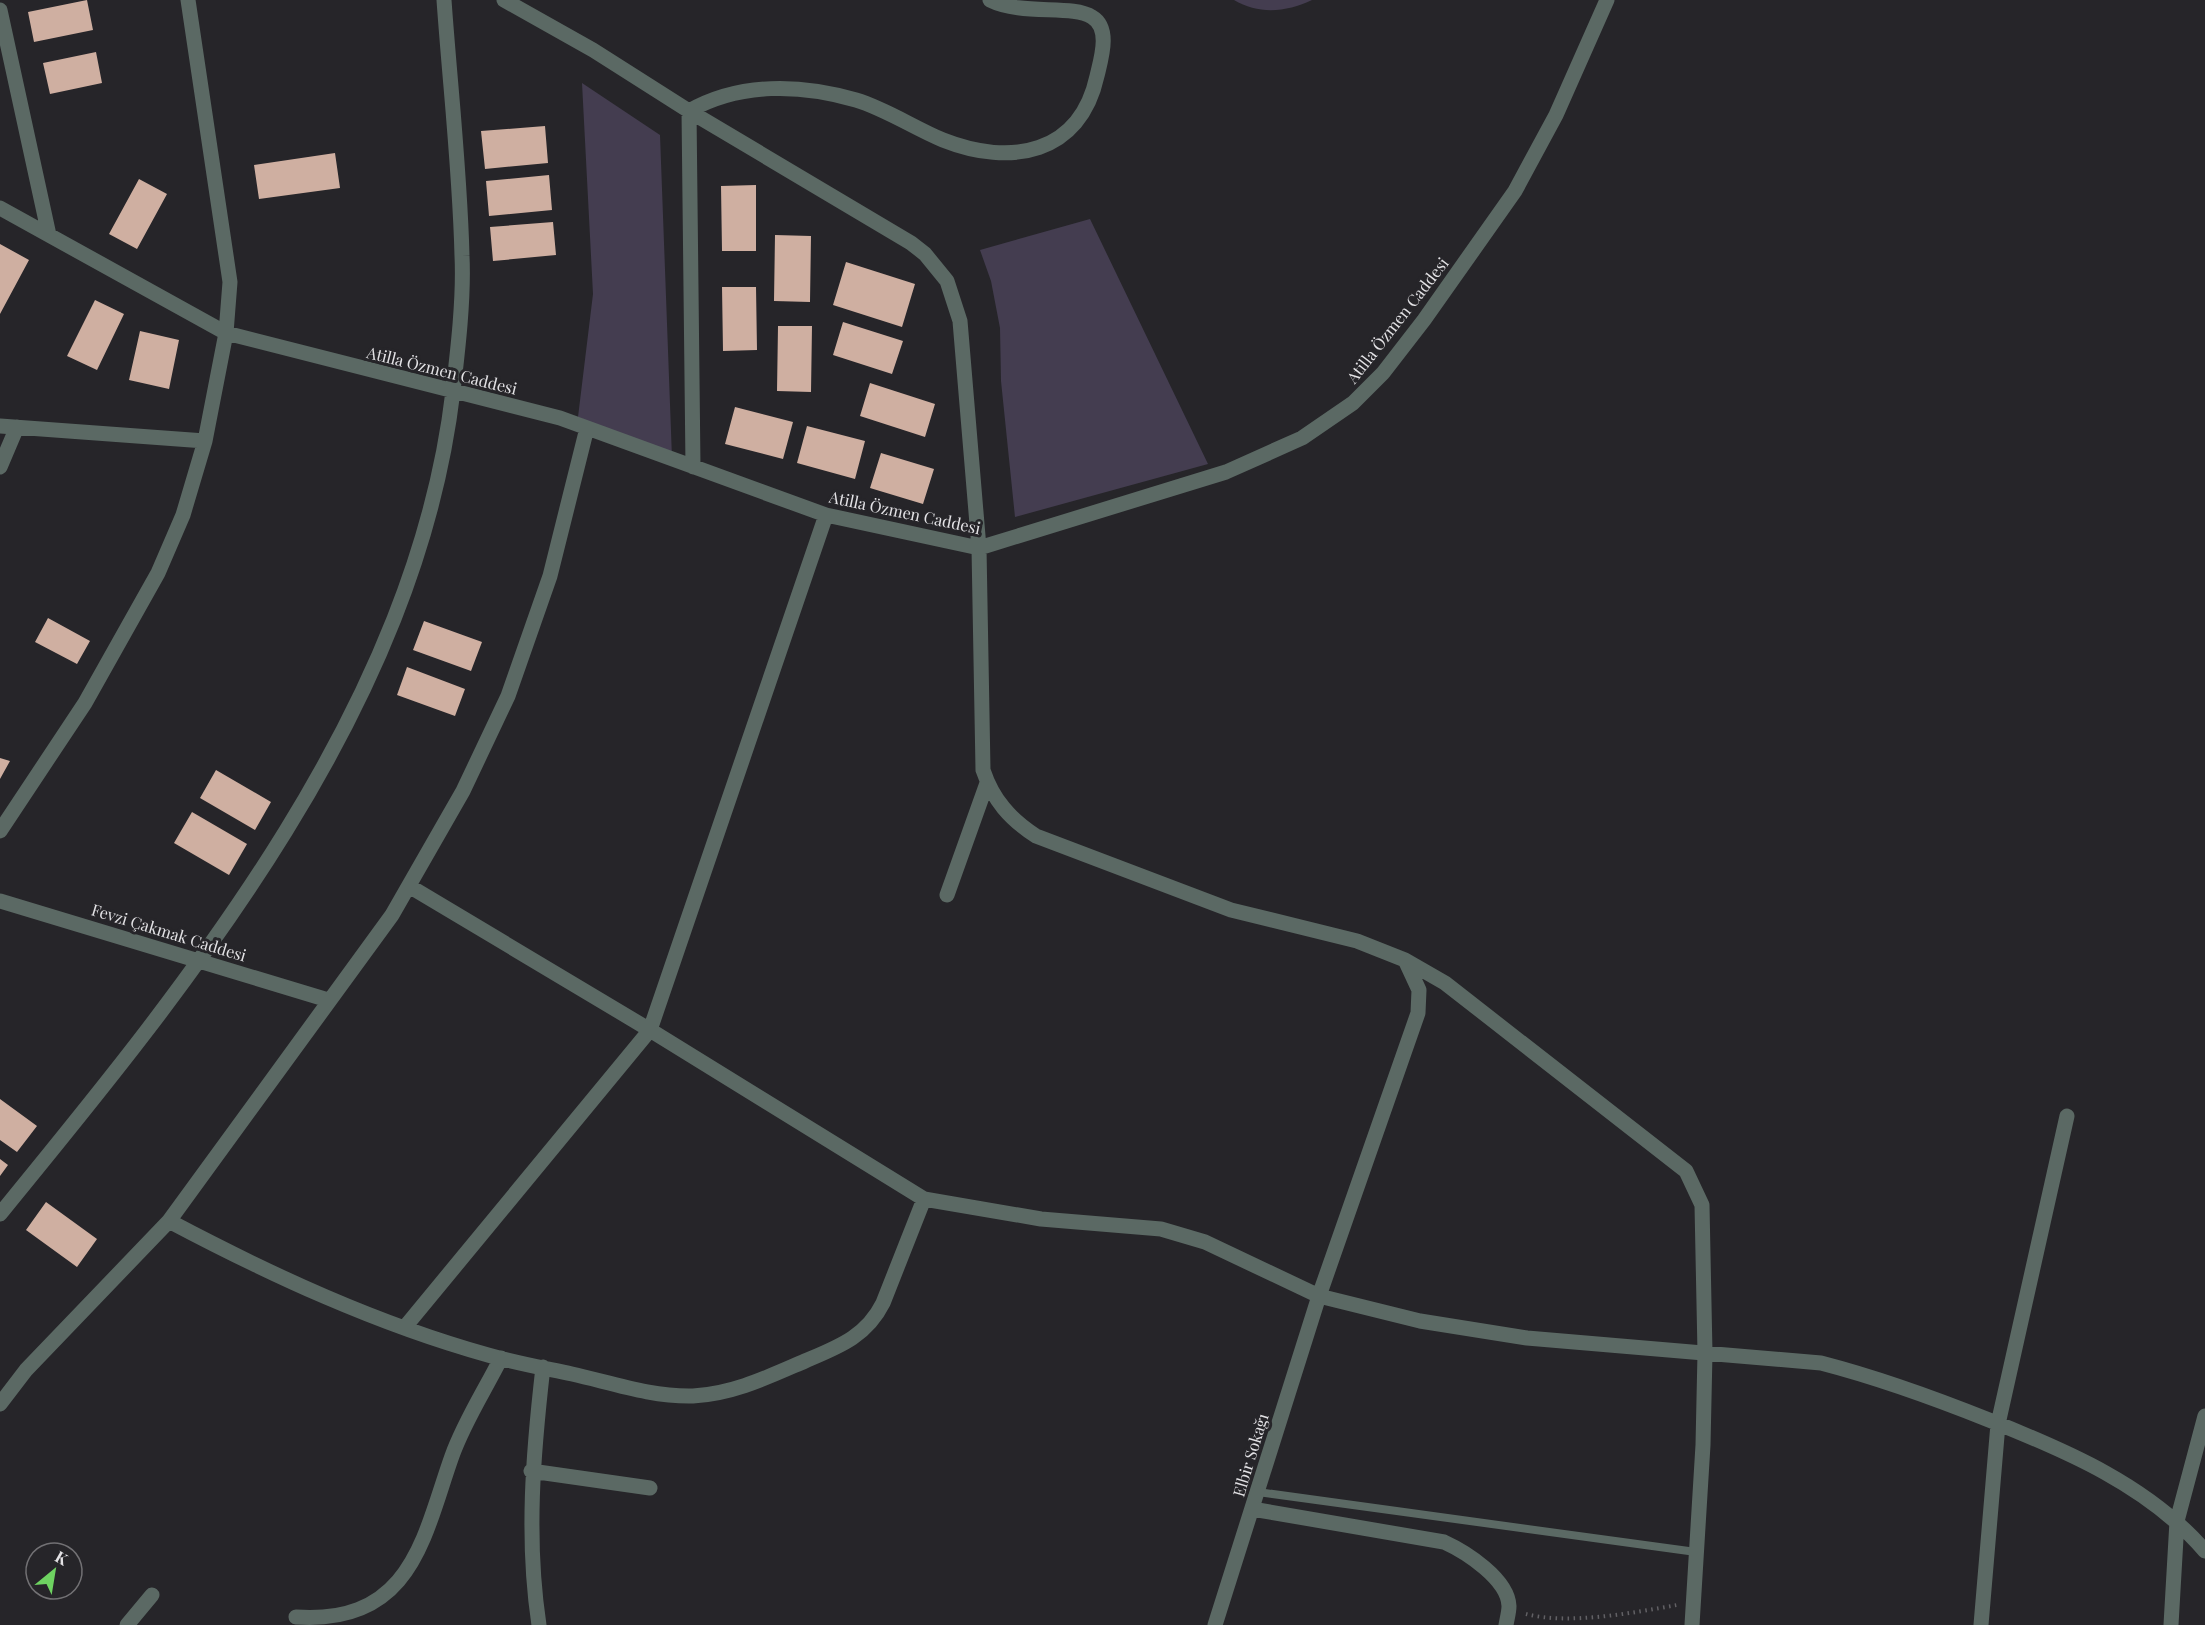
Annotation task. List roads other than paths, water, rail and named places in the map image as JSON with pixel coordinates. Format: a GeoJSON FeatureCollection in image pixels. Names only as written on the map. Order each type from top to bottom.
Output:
{"type":"FeatureCollection","features":[{"type":"Feature","properties":{"kind":"street"},"geometry":{"type":"LineString","coordinates":[[0,831],[85,703],[158,573],[183,515],[205,441],[226,333],[230,282],[188,0]]}},
{"type":"Feature","properties":{"kind":"street"},"geometry":{"type":"LineString","coordinates":[[0,1214],[79,1117],[199,960],[297,810],[367,681],[402,596],[421,537],[453,392],[463,258],[444,0]]}},
{"type":"Feature","properties":{"kind":"street"},"geometry":{"type":"LineString","coordinates":[[504,0],[593,50],[689,111],[911,243],[926,254],[947,281],[960,321],[979,548],[983,770],[987,783],[1006,813],[1036,836],[1231,909],[1357,941],[1405,960],[1445,983],[1686,1171],[1702,1205],[1705,1353],[1692,1625]]}},
{"type":"Feature","properties":{"kind":"street"},"geometry":{"type":"LineString","coordinates":[[689,111],[720,96],[737,92],[797,89],[860,101],[959,145],[1003,152],[1047,146],[1066,135],[1086,110],[1097,78],[1102,31],[1096,19],[1084,13],[1021,10],[990,0]]}},
{"type":"Feature","properties":{"kind":"street","name":"Atilla Özmen Caddesi"},"geometry":{"type":"LineString","coordinates":[[0,208],[226,333],[560,418],[826,515],[979,548],[1235,469],[1302,438],[1353,403],[1383,373],[1424,320],[1515,191],[1552,123],[1607,0]]}},
{"type":"Feature","properties":{"kind":"street"},"geometry":{"type":"LineString","coordinates":[[0,10],[49,235]]}},
{"type":"Feature","properties":{"kind":"street"},"geometry":{"type":"LineString","coordinates":[[689,111],[693,466]]}},
{"type":"Feature","properties":{"kind":"street"},"geometry":{"type":"LineString","coordinates":[[0,426],[205,441]]}},
{"type":"Feature","properties":{"kind":"street"},"geometry":{"type":"LineString","coordinates":[[0,467],[17,427]]}},
{"type":"Feature","properties":{"kind":"street"},"geometry":{"type":"LineString","coordinates":[[0,1404],[26,1370],[170,1221],[328,1000],[392,915],[487,744],[520,667],[564,527],[587,428]]}},
{"type":"Feature","properties":{"kind":"street"},"geometry":{"type":"LineString","coordinates":[[405,1327],[650,1030],[826,515]]}},
{"type":"Feature","properties":{"kind":"street"},"geometry":{"type":"LineString","coordinates":[[947,895],[987,783]]}},
{"type":"Feature","properties":{"kind":"street"},"geometry":{"type":"LineString","coordinates":[[409,886],[650,1030],[924,1199],[1041,1219],[1161,1229],[1205,1242],[1319,1296],[1400,1317],[1527,1338],[1821,1363],[1909,1388],[2087,1462],[2177,1521],[2205,1551]]}},
{"type":"Feature","properties":{"kind":"street","name":"Fevzi Çakmak Caddesi"},"geometry":{"type":"LineString","coordinates":[[0,901],[328,1000]]}},
{"type":"Feature","properties":{"kind":"street","name":"Elbir Sokağı"},"geometry":{"type":"LineString","coordinates":[[1215,1625],[1319,1296],[1418,1013],[1419,990],[1405,960]]}},
{"type":"Feature","properties":{"kind":"street"},"geometry":{"type":"LineString","coordinates":[[1981,1625],[1998,1424],[2067,1116]]}},
{"type":"Feature","properties":{"kind":"street"},"geometry":{"type":"LineString","coordinates":[[170,1221],[270,1272],[405,1327],[501,1358],[655,1394],[694,1395],[736,1389],[759,1382],[845,1344],[868,1328],[876,1316],[924,1199]]}},
{"type":"Feature","properties":{"kind":"street"},"geometry":{"type":"LineString","coordinates":[[296,1617],[325,1623],[353,1621],[377,1612],[399,1595],[417,1566],[453,1454],[501,1358]]}},
{"type":"Feature","properties":{"kind":"street"},"geometry":{"type":"LineString","coordinates":[[539,1625],[532,1582],[531,1471],[543,1367]]}},
{"type":"Feature","properties":{"kind":"street"},"geometry":{"type":"LineString","coordinates":[[2171,1625],[2177,1521],[2205,1416]]}},
{"type":"Feature","properties":{"kind":"street"},"geometry":{"type":"LineString","coordinates":[[531,1471],[650,1488]]}},
{"type":"Feature","properties":{"kind":"street"},"geometry":{"type":"LineString","coordinates":[[1252,1509],[1444,1542],[1482,1566],[1500,1587],[1509,1604],[1506,1625]]}},
{"type":"Feature","properties":{"kind":"street"},"geometry":{"type":"LineString","coordinates":[[127,1625],[152,1595]]}},
{"type":"Feature","properties":{"kind":"lane"},"geometry":{"type":"LineString","coordinates":[[1258,1492],[1696,1552]]}}]}
